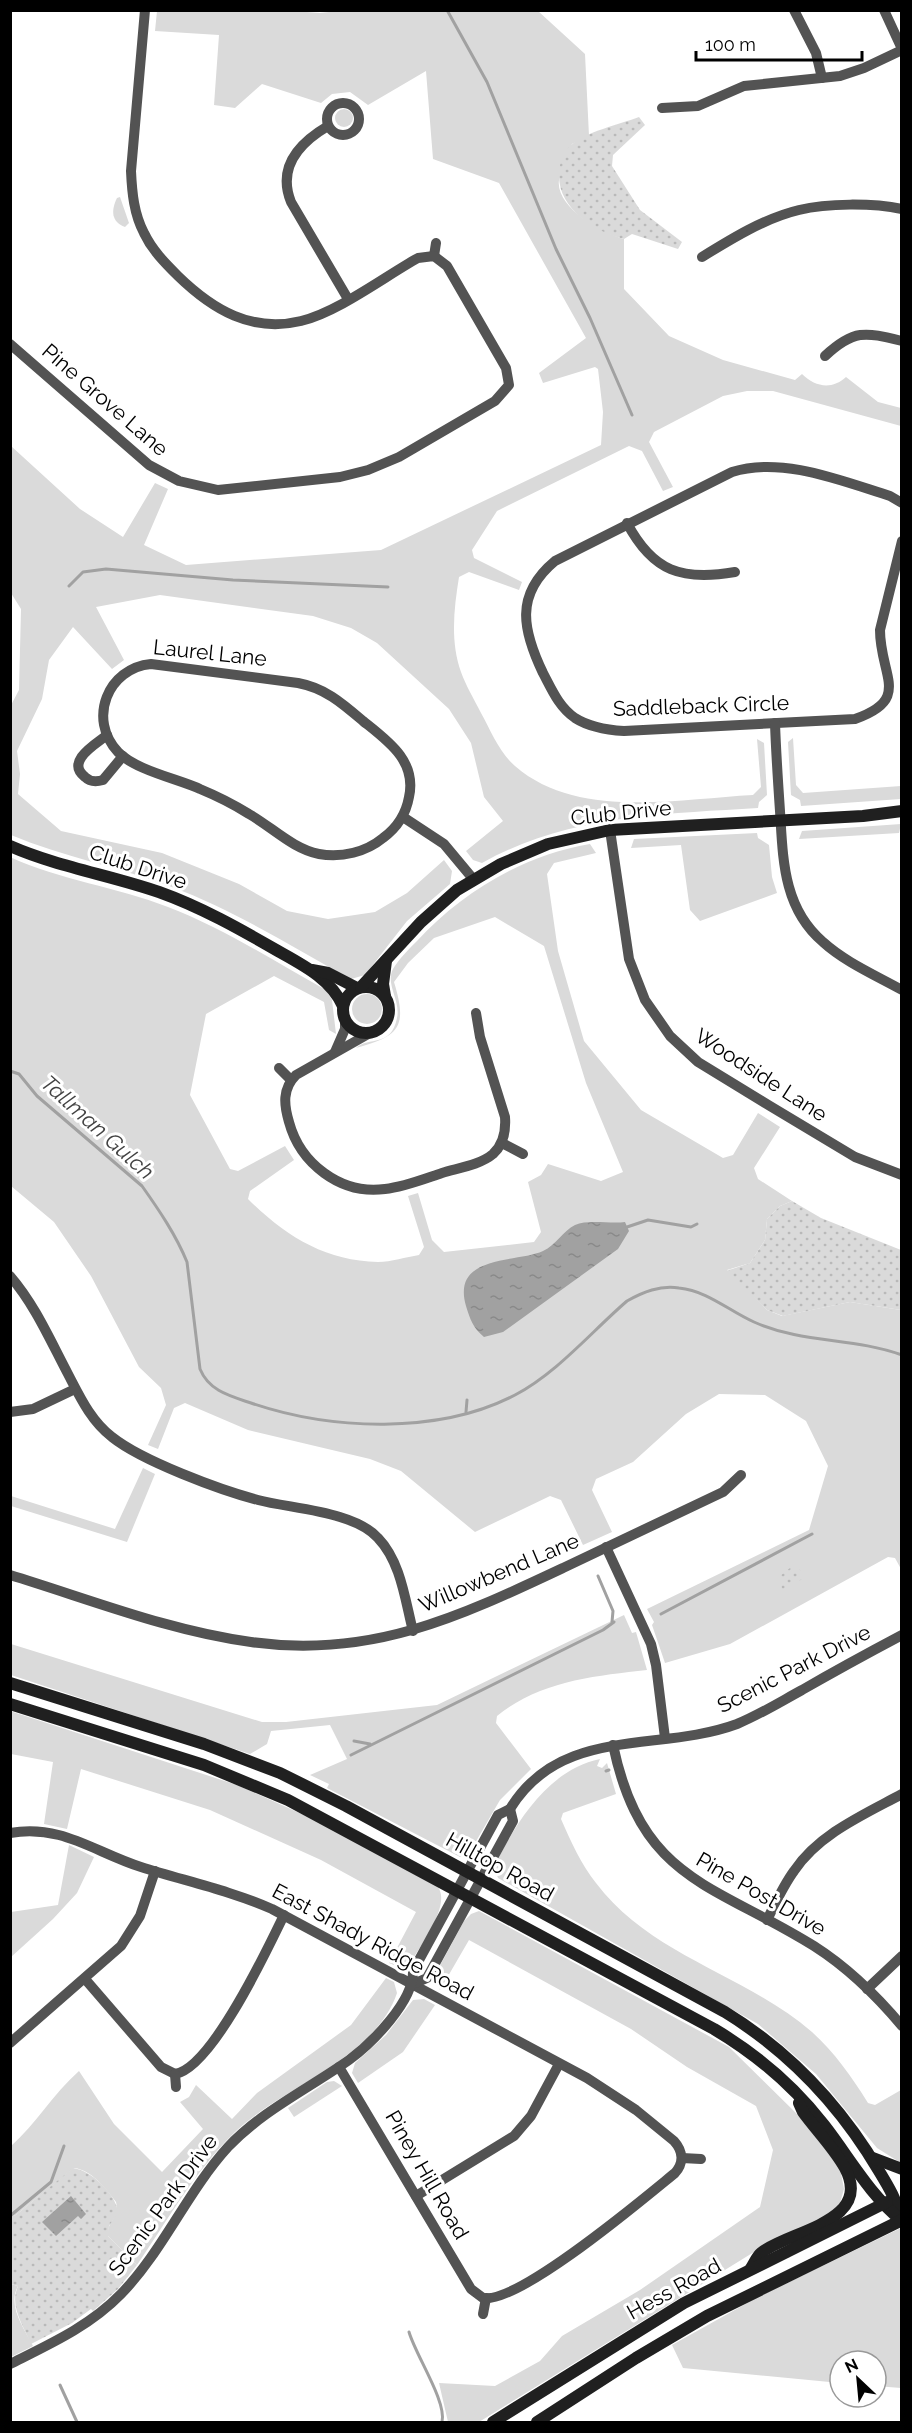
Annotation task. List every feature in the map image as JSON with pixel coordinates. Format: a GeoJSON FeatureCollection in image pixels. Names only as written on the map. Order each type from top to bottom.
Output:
{"type":"FeatureCollection","features":[{"type":"Feature","properties":{"kind":"main road","name":"Club Drive"},"geometry":{"type":"LineString","coordinates":[[312,970],[328,973],[359,988],[442,903],[501,864],[548,844],[610,830],[902,811]]}},
{"type":"Feature","properties":{"kind":"main road","name":"Club Drive"},"geometry":{"type":"LineString","coordinates":[[10,846],[180,900],[223,920],[312,970],[339,996],[343,1006]]}},
{"type":"Feature","properties":{"kind":"main road"},"geometry":{"type":"LineString","coordinates":[[385,996],[374,988],[359,988],[348,995],[343,1006],[345,1020],[357,1031],[370,1032],[380,1029],[389,1016],[389,1005],[383,984],[386,961]]}},
{"type":"Feature","properties":{"kind":"main road","name":"Hilltop Road"},"geometry":{"type":"LineString","coordinates":[[10,1683],[204,1744],[271,1769],[346,1806],[708,2002],[753,2030],[812,2080],[873,2157],[899,2197],[901,2220]]}},
{"type":"Feature","properties":{"kind":"main road","name":"Hilltop Road"},"geometry":{"type":"LineString","coordinates":[[10,1704],[187,1759],[245,1781],[328,1819],[719,2032],[754,2055],[796,2093],[822,2123],[882,2205],[901,2220]]}},
{"type":"Feature","properties":{"kind":"main road"},"geometry":{"type":"LineString","coordinates":[[751,2268],[761,2253],[830,2219],[843,2207],[848,2196],[850,2185],[845,2169],[803,2112],[796,2093]]}},
{"type":"Feature","properties":{"kind":"main road"},"geometry":{"type":"LineString","coordinates":[[873,2157],[902,2169]]}},
{"type":"Feature","properties":{"kind":"main road"},"geometry":{"type":"LineString","coordinates":[[882,2205],[899,2197]]}},
{"type":"Feature","properties":{"kind":"main road","name":"Hess Road"},"geometry":{"type":"LineString","coordinates":[[494,2422],[666,2313],[751,2268],[882,2205]]}},
{"type":"Feature","properties":{"kind":"main road","name":"Hess Road"},"geometry":{"type":"LineString","coordinates":[[537,2422],[636,2358],[707,2316],[901,2220]]}},
{"type":"Feature","properties":{"kind":"street"},"geometry":{"type":"LineString","coordinates":[[145,10],[132,183],[139,221],[154,250],[207,303],[224,313],[250,322],[285,324],[301,321],[317,316],[418,258],[434,256],[436,243]]}},
{"type":"Feature","properties":{"kind":"street"},"geometry":{"type":"LineString","coordinates":[[794,10],[816,54],[822,78]]}},
{"type":"Feature","properties":{"kind":"street"},"geometry":{"type":"LineString","coordinates":[[662,108],[698,106],[744,86],[822,78],[853,72],[902,49],[884,10]]}},
{"type":"Feature","properties":{"kind":"street"},"geometry":{"type":"LineString","coordinates":[[328,126],[308,139],[297,151],[288,170],[286,185],[291,202],[348,298]]}},
{"type":"Feature","properties":{"kind":"street"},"geometry":{"type":"LineString","coordinates":[[702,257],[765,223],[798,210],[864,206],[902,209]]}},
{"type":"Feature","properties":{"kind":"street","name":"Pine Grove Lane"},"geometry":{"type":"LineString","coordinates":[[10,344],[149,465],[179,481],[218,490],[330,479],[368,470],[399,457],[495,401],[514,387],[506,368],[447,266],[434,256]]}},
{"type":"Feature","properties":{"kind":"street"},"geometry":{"type":"LineString","coordinates":[[825,356],[841,342],[855,335],[869,334],[901,340]]}},
{"type":"Feature","properties":{"kind":"street","name":"Saddleback Circle"},"geometry":{"type":"LineString","coordinates":[[902,503],[890,496],[783,466],[758,466],[719,477],[560,556],[540,576],[529,596],[525,620],[527,635],[559,702],[578,719],[608,730],[855,719],[879,711],[898,697],[897,687],[881,643],[880,630],[902,541]]}},
{"type":"Feature","properties":{"kind":"street"},"geometry":{"type":"LineString","coordinates":[[627,523],[645,552],[669,569],[702,576],[735,572]]}},
{"type":"Feature","properties":{"kind":"street","name":"Laurel Lane"},"geometry":{"type":"LineString","coordinates":[[107,735],[103,714],[109,690],[126,672],[144,665],[168,665],[314,686],[336,698],[392,745],[403,758],[411,779],[403,817]]}},
{"type":"Feature","properties":{"kind":"street"},"geometry":{"type":"LineString","coordinates":[[775,723],[780,820],[787,887],[810,929],[838,953],[902,990]]}},
{"type":"Feature","properties":{"kind":"street"},"geometry":{"type":"LineString","coordinates":[[123,756],[103,780],[93,781],[82,775],[79,766],[80,758],[107,735],[123,756],[222,799],[302,848],[319,854],[342,855],[370,847],[389,833],[403,817],[444,844],[474,880]]}},
{"type":"Feature","properties":{"kind":"street","name":"Woodside Lane"},"geometry":{"type":"LineString","coordinates":[[610,830],[629,959],[645,1000],[670,1036],[698,1062],[855,1157],[902,1175]]}},
{"type":"Feature","properties":{"kind":"street"},"geometry":{"type":"LineString","coordinates":[[370,1032],[291,1080],[286,1091],[285,1102],[297,1143],[309,1161],[320,1170],[353,1187],[384,1189],[487,1158],[502,1143],[506,1130],[505,1117],[480,1036],[476,1012]]}},
{"type":"Feature","properties":{"kind":"street"},"geometry":{"type":"LineString","coordinates":[[334,1052],[345,1029],[345,1020]]}},
{"type":"Feature","properties":{"kind":"street"},"geometry":{"type":"LineString","coordinates":[[279,1068],[291,1080]]}},
{"type":"Feature","properties":{"kind":"street"},"geometry":{"type":"LineString","coordinates":[[502,1143],[524,1154]]}},
{"type":"Feature","properties":{"kind":"street"},"geometry":{"type":"LineString","coordinates":[[10,1276],[32,1306],[75,1389],[102,1428],[128,1448],[146,1457],[238,1494],[345,1519],[373,1533],[394,1563],[413,1631]]}},
{"type":"Feature","properties":{"kind":"street"},"geometry":{"type":"LineString","coordinates":[[10,1412],[39,1407],[75,1389]]}},
{"type":"Feature","properties":{"kind":"street","name":"Willowbend Lane"},"geometry":{"type":"LineString","coordinates":[[10,1575],[198,1633],[253,1642],[334,1644],[413,1631],[476,1609],[723,1492],[741,1475]]}},
{"type":"Feature","properties":{"kind":"street"},"geometry":{"type":"LineString","coordinates":[[606,1547],[653,1651],[665,1738]]}},
{"type":"Feature","properties":{"kind":"street","name":"Scenic Park Drive"},"geometry":{"type":"LineString","coordinates":[[10,2364],[76,2330],[114,2301],[136,2276],[228,2147],[263,2116],[339,2067],[379,2033],[413,1983],[413,1971],[498,1815],[510,1809],[532,1783],[555,1765],[582,1753],[614,1745],[713,1731],[752,1717],[902,1635]]}},
{"type":"Feature","properties":{"kind":"street","name":"Pine Post Drive"},"geometry":{"type":"LineString","coordinates":[[614,1745],[622,1780],[634,1813],[663,1853],[694,1880],[830,1957],[867,1989],[902,2026]]}},
{"type":"Feature","properties":{"kind":"street"},"geometry":{"type":"LineString","coordinates":[[767,1920],[793,1872],[813,1850],[842,1827],[902,1794]]}},
{"type":"Feature","properties":{"kind":"street","name":"Scenic Park Drive"},"geometry":{"type":"LineString","coordinates":[[413,1983],[427,1978],[513,1821],[510,1809]]}},
{"type":"Feature","properties":{"kind":"street","name":"East Shady Ridge Road"},"geometry":{"type":"LineString","coordinates":[[10,1833],[38,1830],[63,1834],[115,1858],[232,1893],[284,1915],[602,2087],[644,2116],[678,2145],[682,2158]]}},
{"type":"Feature","properties":{"kind":"street"},"geometry":{"type":"LineString","coordinates":[[10,2043],[115,1952],[132,1932],[143,1909],[155,1871]]}},
{"type":"Feature","properties":{"kind":"street"},"geometry":{"type":"LineString","coordinates":[[175,2074],[189,2067],[232,2016],[254,1979],[284,1915]]}},
{"type":"Feature","properties":{"kind":"street"},"geometry":{"type":"LineString","coordinates":[[867,1989],[902,1956]]}},
{"type":"Feature","properties":{"kind":"street"},"geometry":{"type":"LineString","coordinates":[[85,1979],[161,2067],[175,2074]]}},
{"type":"Feature","properties":{"kind":"street"},"geometry":{"type":"LineString","coordinates":[[416,2196],[514,2136],[531,2116],[559,2064]]}},
{"type":"Feature","properties":{"kind":"street","name":"Piney Hill Road"},"geometry":{"type":"LineString","coordinates":[[339,2067],[471,2289],[486,2298]]}},
{"type":"Feature","properties":{"kind":"street"},"geometry":{"type":"LineString","coordinates":[[175,2074],[176,2087]]}},
{"type":"Feature","properties":{"kind":"street"},"geometry":{"type":"LineString","coordinates":[[483,2314],[486,2298],[501,2296],[584,2247],[675,2173],[682,2158],[701,2159]]}},
{"type":"Feature","properties":{"kind":"shaded area"},"geometry":{"type":"Polygon","coordinates":[[[280,10],[320,13],[347,10],[538,11],[585,54],[589,136],[572,144],[560,175],[560,190],[564,200],[582,217],[604,231],[624,239],[624,289],[669,336],[723,360],[795,380],[802,374],[812,382],[824,385],[835,384],[846,377],[878,402],[901,408],[901,426],[773,391],[747,391],[723,396],[654,432],[649,442],[673,487],[663,491],[642,451],[629,446],[497,511],[472,550],[474,558],[522,582],[519,590],[469,572],[459,577],[454,636],[461,672],[496,741],[515,766],[540,783],[568,794],[598,800],[661,802],[753,795],[761,787],[757,739],[764,743],[767,795],[759,802],[758,808],[651,815],[582,826],[514,847],[482,863],[473,860],[466,851],[503,821],[484,797],[471,743],[449,709],[377,643],[351,628],[313,616],[160,595],[96,607],[124,660],[112,669],[73,627],[49,660],[42,699],[17,751],[20,774],[18,794],[61,831],[162,853],[239,884],[287,911],[328,919],[375,912],[407,893],[444,860],[452,871],[450,884],[407,921],[365,975],[351,979],[195,896],[11,835],[10,707],[19,690],[21,609],[11,593],[11,446],[80,509],[123,537],[155,483],[168,489],[144,545],[186,565],[381,550],[601,445],[603,412],[598,369],[595,367],[543,383],[539,373],[586,338],[499,183],[433,159],[426,71],[368,105],[350,92],[332,94],[321,103],[262,84],[235,108],[214,105],[219,35],[155,31],[157,11],[280,10]]]}},
{"type":"Feature","properties":{"kind":"shaded area"},"geometry":{"type":"Polygon","coordinates":[[[340,109],[348,109],[353,114],[351,125],[340,127],[335,122],[335,114],[340,109]]]}},
{"type":"Feature","properties":{"kind":"shaded area"},"geometry":{"type":"Polygon","coordinates":[[[639,117],[645,125],[613,155],[612,166],[640,210],[682,242],[678,249],[632,234],[624,239],[602,231],[572,209],[561,188],[560,164],[570,146],[594,132],[639,117]]]}},
{"type":"Feature","properties":{"kind":"shaded area"},"geometry":{"type":"Polygon","coordinates":[[[120,197],[129,223],[125,227],[117,222],[113,215],[115,202],[120,197]]]}},
{"type":"Feature","properties":{"kind":"shaded area"},"geometry":{"type":"Polygon","coordinates":[[[793,738],[796,785],[803,793],[901,786],[901,799],[801,806],[800,800],[791,795],[788,742],[793,738]]]}},
{"type":"Feature","properties":{"kind":"shaded area"},"geometry":{"type":"Polygon","coordinates":[[[901,824],[899,833],[799,839],[802,831],[901,824]]]}},
{"type":"Feature","properties":{"kind":"shaded area"},"geometry":{"type":"Polygon","coordinates":[[[757,833],[758,838],[769,845],[772,877],[777,893],[700,921],[690,910],[681,845],[631,848],[634,839],[757,833]]]}},
{"type":"Feature","properties":{"kind":"shaded area"},"geometry":{"type":"Polygon","coordinates":[[[590,844],[596,853],[554,863],[547,874],[558,951],[584,1041],[641,1110],[723,1158],[733,1155],[758,1113],[780,1127],[754,1168],[758,1179],[792,1201],[780,1206],[767,1219],[765,1240],[750,1263],[727,1270],[767,1310],[782,1316],[850,1302],[901,1310],[901,1569],[895,1558],[888,1557],[730,1644],[665,1663],[652,1625],[654,1622],[647,1609],[809,1530],[828,1466],[806,1421],[765,1395],[719,1394],[686,1414],[633,1462],[596,1479],[592,1490],[612,1532],[583,1545],[561,1500],[550,1496],[475,1532],[401,1471],[370,1459],[248,1430],[185,1403],[174,1408],[158,1449],[148,1445],[166,1405],[161,1388],[139,1367],[91,1276],[54,1222],[11,1186],[10,857],[49,872],[149,900],[188,915],[248,945],[326,990],[332,1000],[336,1034],[329,1030],[324,1002],[274,976],[206,1014],[190,1095],[230,1169],[238,1171],[285,1146],[294,1160],[250,1191],[248,1199],[276,1224],[307,1244],[359,1261],[383,1262],[419,1255],[424,1247],[408,1196],[418,1193],[432,1240],[444,1252],[534,1242],[541,1232],[528,1182],[541,1175],[548,1164],[601,1181],[623,1172],[586,1083],[544,946],[495,917],[434,938],[408,963],[394,982],[400,1010],[399,1020],[396,1028],[391,1034],[385,1037],[394,1027],[398,1012],[391,981],[393,969],[404,954],[435,923],[496,878],[541,857],[590,844]]]}},
{"type":"Feature","properties":{"kind":"shaded area"},"geometry":{"type":"Polygon","coordinates":[[[367,994],[378,998],[382,1009],[378,1020],[367,1024],[356,1020],[352,1009],[356,998],[367,994]]]}},
{"type":"Feature","properties":{"kind":"shaded area"},"geometry":{"type":"Polygon","coordinates":[[[384,1038],[371,1044],[356,1048],[361,1044],[384,1038]]]}},
{"type":"Feature","properties":{"kind":"shaded area"},"geometry":{"type":"Polygon","coordinates":[[[792,1201],[821,1218],[901,1250],[901,1310],[850,1302],[783,1316],[767,1310],[726,1271],[750,1263],[765,1240],[767,1219],[780,1206],[792,1201]]]}},
{"type":"Feature","properties":{"kind":"shaded area"},"geometry":{"type":"Polygon","coordinates":[[[143,1468],[155,1474],[127,1542],[11,1506],[11,1496],[115,1529],[143,1468]]]}},
{"type":"Feature","properties":{"kind":"shaded area"},"geometry":{"type":"Polygon","coordinates":[[[790,1568],[799,1569],[806,1577],[782,1590],[780,1576],[790,1568]]]}},
{"type":"Feature","properties":{"kind":"shaded area"},"geometry":{"type":"Polygon","coordinates":[[[624,1615],[632,1633],[636,1632],[647,1670],[568,1682],[531,1695],[497,1716],[496,1723],[531,1769],[500,1800],[471,1850],[460,1857],[327,1788],[329,1784],[310,1775],[347,1759],[330,1725],[271,1731],[267,1744],[250,1754],[11,1675],[11,1644],[262,1722],[286,1722],[437,1705],[624,1615]]]}},
{"type":"Feature","properties":{"kind":"shaded area"},"geometry":{"type":"Polygon","coordinates":[[[10,1711],[237,1785],[313,1819],[438,1887],[441,1904],[433,1925],[411,1962],[399,1967],[389,1963],[416,1912],[321,1860],[210,1810],[81,1769],[67,1829],[44,1824],[53,1762],[11,1754],[10,1711]]]}},
{"type":"Feature","properties":{"kind":"shaded area"},"geometry":{"type":"Polygon","coordinates":[[[600,1759],[597,1766],[602,1768],[607,1763],[616,1794],[563,1813],[561,1819],[581,1860],[596,1883],[618,1908],[644,1929],[671,1947],[786,2012],[812,2032],[843,2066],[868,2103],[875,2105],[901,2090],[901,2163],[877,2148],[816,2074],[758,2024],[498,1878],[496,1869],[500,1856],[514,1830],[544,1791],[570,1771],[600,1759]]]}},
{"type":"Feature","properties":{"kind":"shaded area"},"geometry":{"type":"Polygon","coordinates":[[[69,1845],[94,1857],[77,1893],[53,1919],[11,1957],[11,1912],[58,1905],[69,1845]]]}},
{"type":"Feature","properties":{"kind":"shaded area"},"geometry":{"type":"Polygon","coordinates":[[[479,1911],[729,2047],[799,2116],[840,2168],[844,2189],[840,2203],[826,2217],[754,2252],[479,2422],[448,2422],[439,2383],[495,2386],[540,2361],[562,2336],[640,2290],[760,2207],[773,2150],[756,2106],[687,2067],[631,2029],[469,1940],[440,1990],[434,1980],[436,1973],[464,1921],[471,1914],[479,1911]]]}},
{"type":"Feature","properties":{"kind":"shaded area"},"geometry":{"type":"Polygon","coordinates":[[[386,1978],[394,1982],[397,1993],[386,2016],[369,2036],[348,2054],[254,2116],[234,2133],[194,2180],[137,2265],[108,2236],[109,2227],[116,2212],[116,2202],[98,2180],[81,2169],[74,2168],[16,2215],[11,2216],[10,2147],[79,2071],[114,2124],[162,2172],[203,2129],[180,2102],[189,2097],[196,2085],[232,2119],[257,2093],[351,2025],[386,1978]]]}},
{"type":"Feature","properties":{"kind":"shaded area"},"geometry":{"type":"Polygon","coordinates":[[[424,1999],[435,2005],[403,2052],[358,2083],[352,2073],[355,2063],[386,2035],[413,2000],[424,1999]]]}},
{"type":"Feature","properties":{"kind":"shaded area"},"geometry":{"type":"Polygon","coordinates":[[[334,2081],[342,2086],[294,2117],[288,2108],[327,2082],[334,2081]]]}},
{"type":"Feature","properties":{"kind":"shaded area"},"geometry":{"type":"Polygon","coordinates":[[[73,2168],[95,2178],[113,2198],[118,2212],[109,2226],[108,2236],[137,2265],[118,2289],[93,2311],[91,2309],[72,2323],[31,2344],[16,2308],[18,2286],[11,2284],[10,2216],[16,2215],[73,2168]]]}},
{"type":"Feature","properties":{"kind":"shaded area"},"geometry":{"type":"Polygon","coordinates":[[[901,2228],[901,2388],[888,2387],[888,2349],[828,2349],[828,2382],[683,2368],[672,2345],[758,2297],[901,2228]]]}},
{"type":"Feature","properties":{"kind":"shaded area"},"geometry":{"type":"Polygon","coordinates":[[[11,2284],[18,2286],[14,2301],[18,2317],[33,2346],[11,2357],[11,2284]]]}},
{"type":"Feature","properties":{"kind":"water"},"geometry":{"type":"Polygon","coordinates":[[[625,1222],[629,1231],[618,1249],[503,1332],[484,1337],[480,1334],[466,1306],[464,1289],[468,1277],[477,1269],[503,1260],[543,1251],[580,1223],[625,1222]]]}},
{"type":"Feature","properties":{"kind":"water"},"geometry":{"type":"Polygon","coordinates":[[[71,2196],[86,2214],[81,2219],[78,2216],[56,2236],[42,2222],[71,2196]]]}},
{"type":"Feature","properties":{"kind":"waterway"},"geometry":{"type":"LineString","coordinates":[[447,10],[487,82],[556,249],[590,318],[632,415]]}},
{"type":"Feature","properties":{"kind":"waterway"},"geometry":{"type":"LineString","coordinates":[[69,586],[83,572],[106,569],[233,580],[388,587]]}},
{"type":"Feature","properties":{"kind":"waterway","name":"Tallman Gulch"},"geometry":{"type":"LineString","coordinates":[[10,1071],[19,1074],[37,1096],[142,1186],[161,1213],[187,1262],[200,1369],[215,1388],[251,1403],[315,1419],[384,1424],[453,1417],[485,1408],[530,1386],[573,1351],[627,1301],[658,1288],[679,1288],[699,1293],[745,1318],[791,1334],[865,1345],[902,1355]]}},
{"type":"Feature","properties":{"kind":"waterway"},"geometry":{"type":"LineString","coordinates":[[627,1227],[648,1220],[691,1227],[697,1224]]}},
{"type":"Feature","properties":{"kind":"waterway"},"geometry":{"type":"LineString","coordinates":[[466,1412],[467,1400]]}},
{"type":"Feature","properties":{"kind":"waterway"},"geometry":{"type":"LineString","coordinates":[[661,1614],[812,1534]]}},
{"type":"Feature","properties":{"kind":"waterway"},"geometry":{"type":"LineString","coordinates":[[598,1576],[613,1611],[612,1622]]}},
{"type":"Feature","properties":{"kind":"waterway"},"geometry":{"type":"LineString","coordinates":[[351,1755],[603,1630],[614,1622]]}},
{"type":"Feature","properties":{"kind":"waterway"},"geometry":{"type":"LineString","coordinates":[[354,1741],[370,1744]]}},
{"type":"Feature","properties":{"kind":"waterway"},"geometry":{"type":"LineString","coordinates":[[10,2216],[51,2182],[64,2146]]}},
{"type":"Feature","properties":{"kind":"waterway"},"geometry":{"type":"LineString","coordinates":[[409,2332],[436,2391],[442,2422]]}},
{"type":"Feature","properties":{"kind":"waterway"},"geometry":{"type":"LineString","coordinates":[[60,2385],[77,2422]]}}]}
